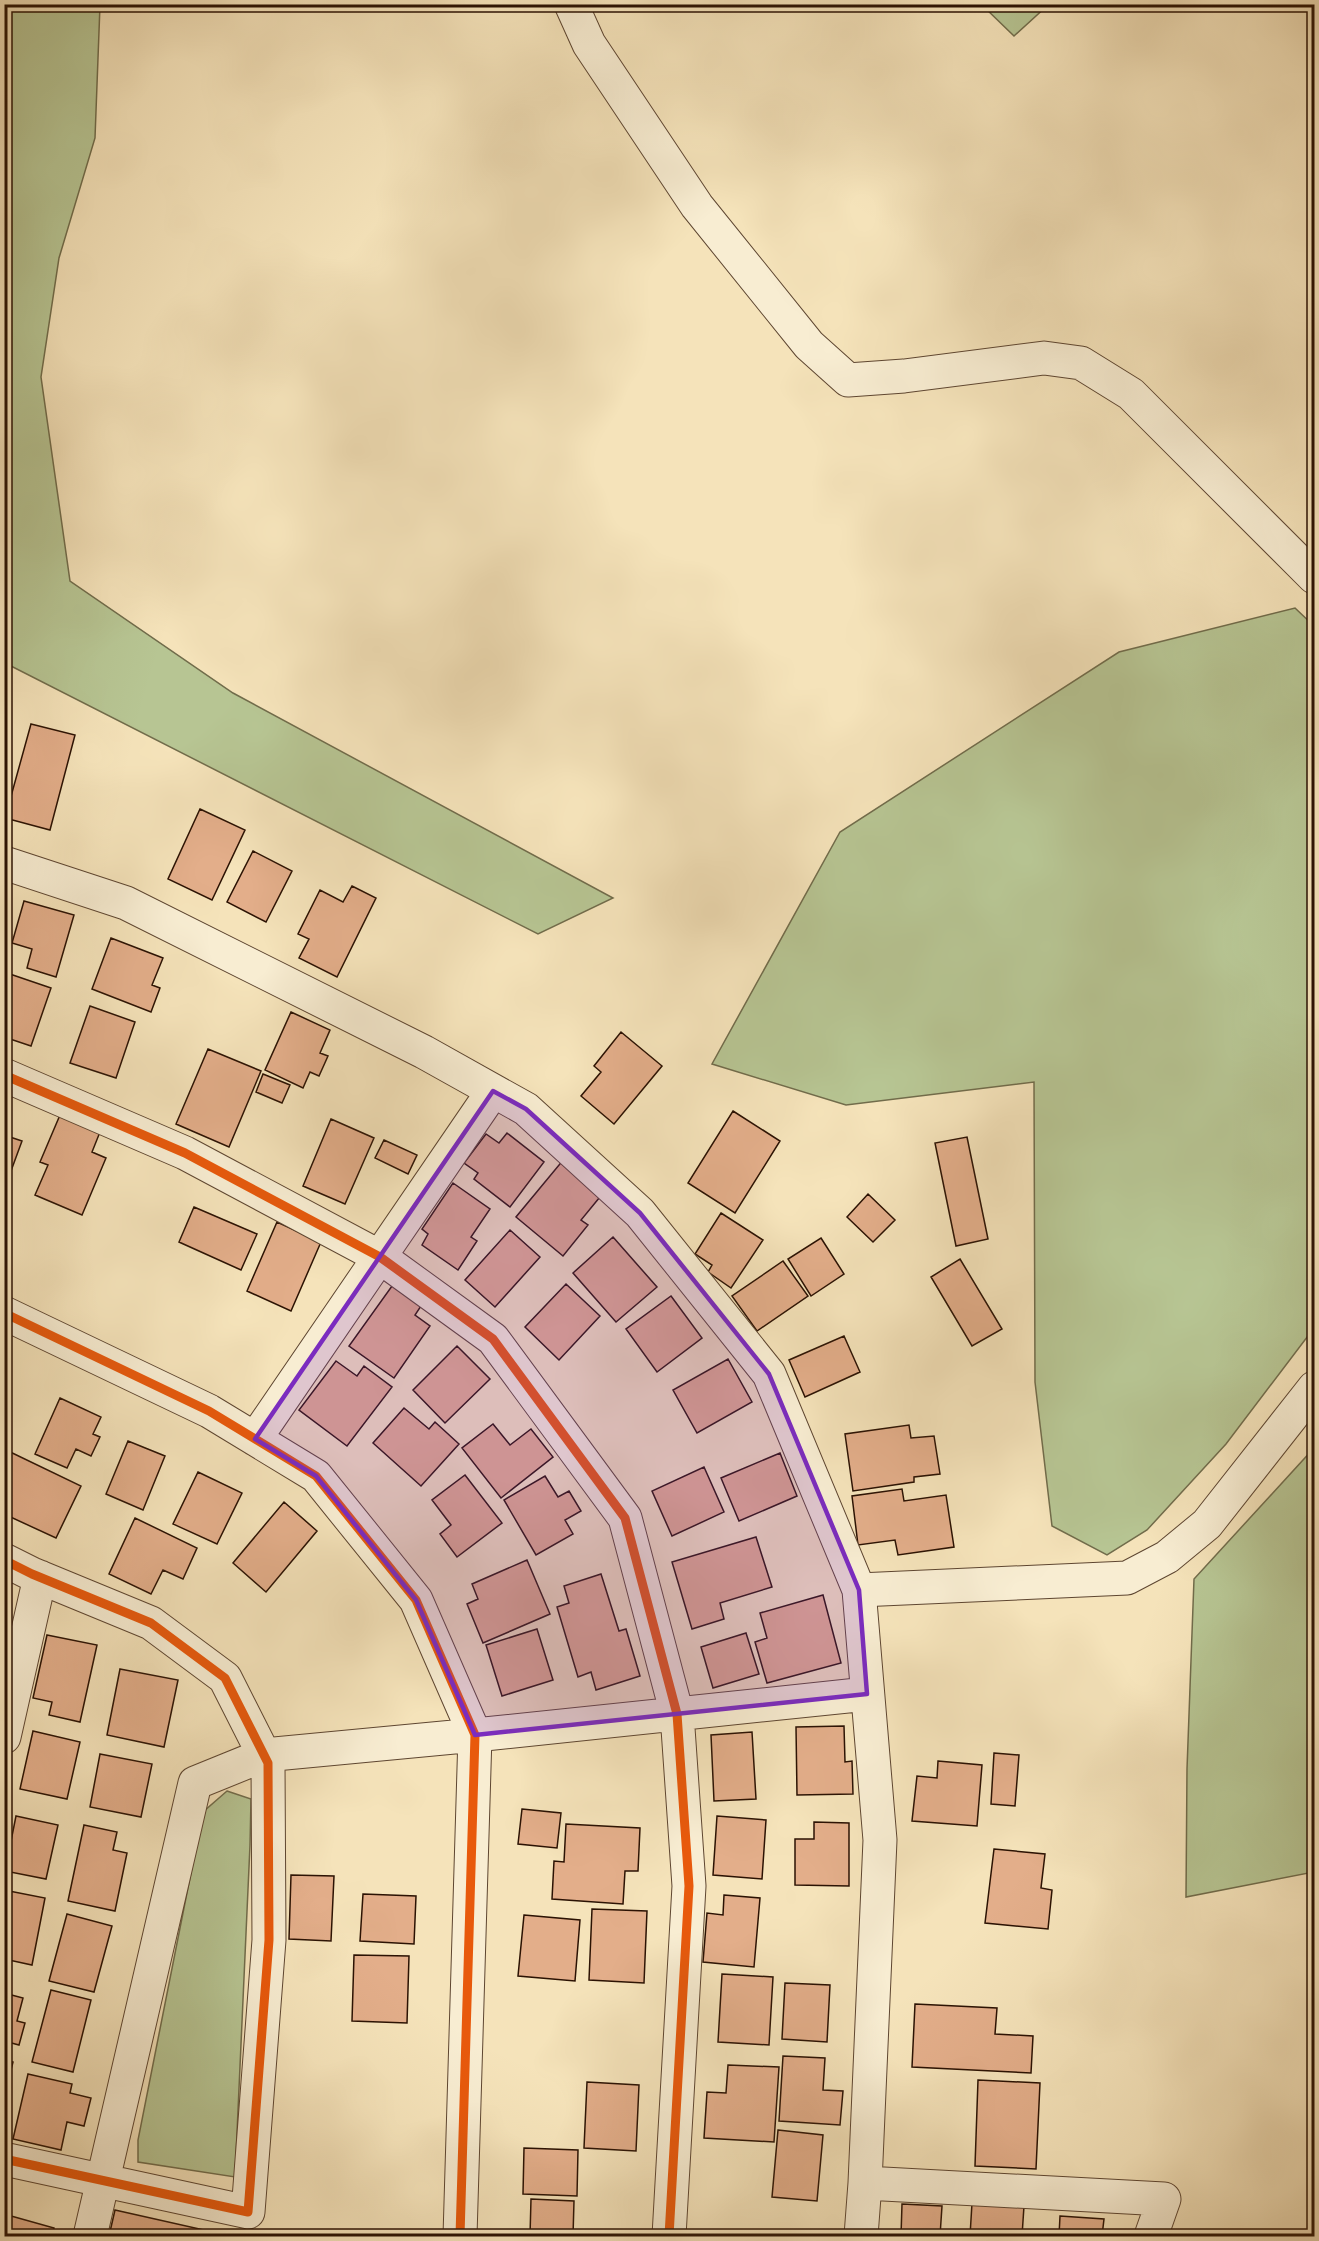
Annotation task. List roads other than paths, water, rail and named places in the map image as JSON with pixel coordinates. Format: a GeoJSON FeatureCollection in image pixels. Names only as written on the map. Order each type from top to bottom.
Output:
{"type":"FeatureCollection","features":[{"type":"Feature","properties":{"kind":"street"},"geometry":{"type":"LineString","coordinates":[[571,4],[590,44],[697,206],[809,345],[848,380],[904,376],[1044,358],[1081,363],[1131,394],[1314,577]]}},
{"type":"Feature","properties":{"kind":"street"},"geometry":{"type":"LineString","coordinates":[[4,863],[126,903],[424,1052],[526,1109],[640,1213],[769,1374],[859,1590],[880,1840],[866,2183],[861,2236]]}},
{"type":"Feature","properties":{"kind":"street"},"geometry":{"type":"LineString","coordinates":[[4,1075],[185,1153],[380,1257],[493,1339],[625,1518],[677,1714],[689,1886],[669,2236]]}},
{"type":"Feature","properties":{"kind":"street"},"geometry":{"type":"LineString","coordinates":[[255,1439],[493,1091]]}},
{"type":"Feature","properties":{"kind":"street"},"geometry":{"type":"LineString","coordinates":[[4,1313],[209,1411],[316,1476],[416,1600],[475,1735],[460,2236]]}},
{"type":"Feature","properties":{"kind":"street"},"geometry":{"type":"LineString","coordinates":[[859,1590],[1127,1578],[1167,1557],[1207,1524],[1314,1388]]}},
{"type":"Feature","properties":{"kind":"street"},"geometry":{"type":"LineString","coordinates":[[4,1560],[40,1578],[152,1623],[225,1678],[268,1763],[269,1941],[248,2224],[103,2181],[4,2159]]}},
{"type":"Feature","properties":{"kind":"street"},"geometry":{"type":"LineString","coordinates":[[4,1737],[40,1578]]}},
{"type":"Feature","properties":{"kind":"street"},"geometry":{"type":"LineString","coordinates":[[90,2236],[195,1783],[264,1755],[867,1694]]}},
{"type":"Feature","properties":{"kind":"street"},"geometry":{"type":"LineString","coordinates":[[866,2183],[1164,2199],[1151,2236]]}}]}
